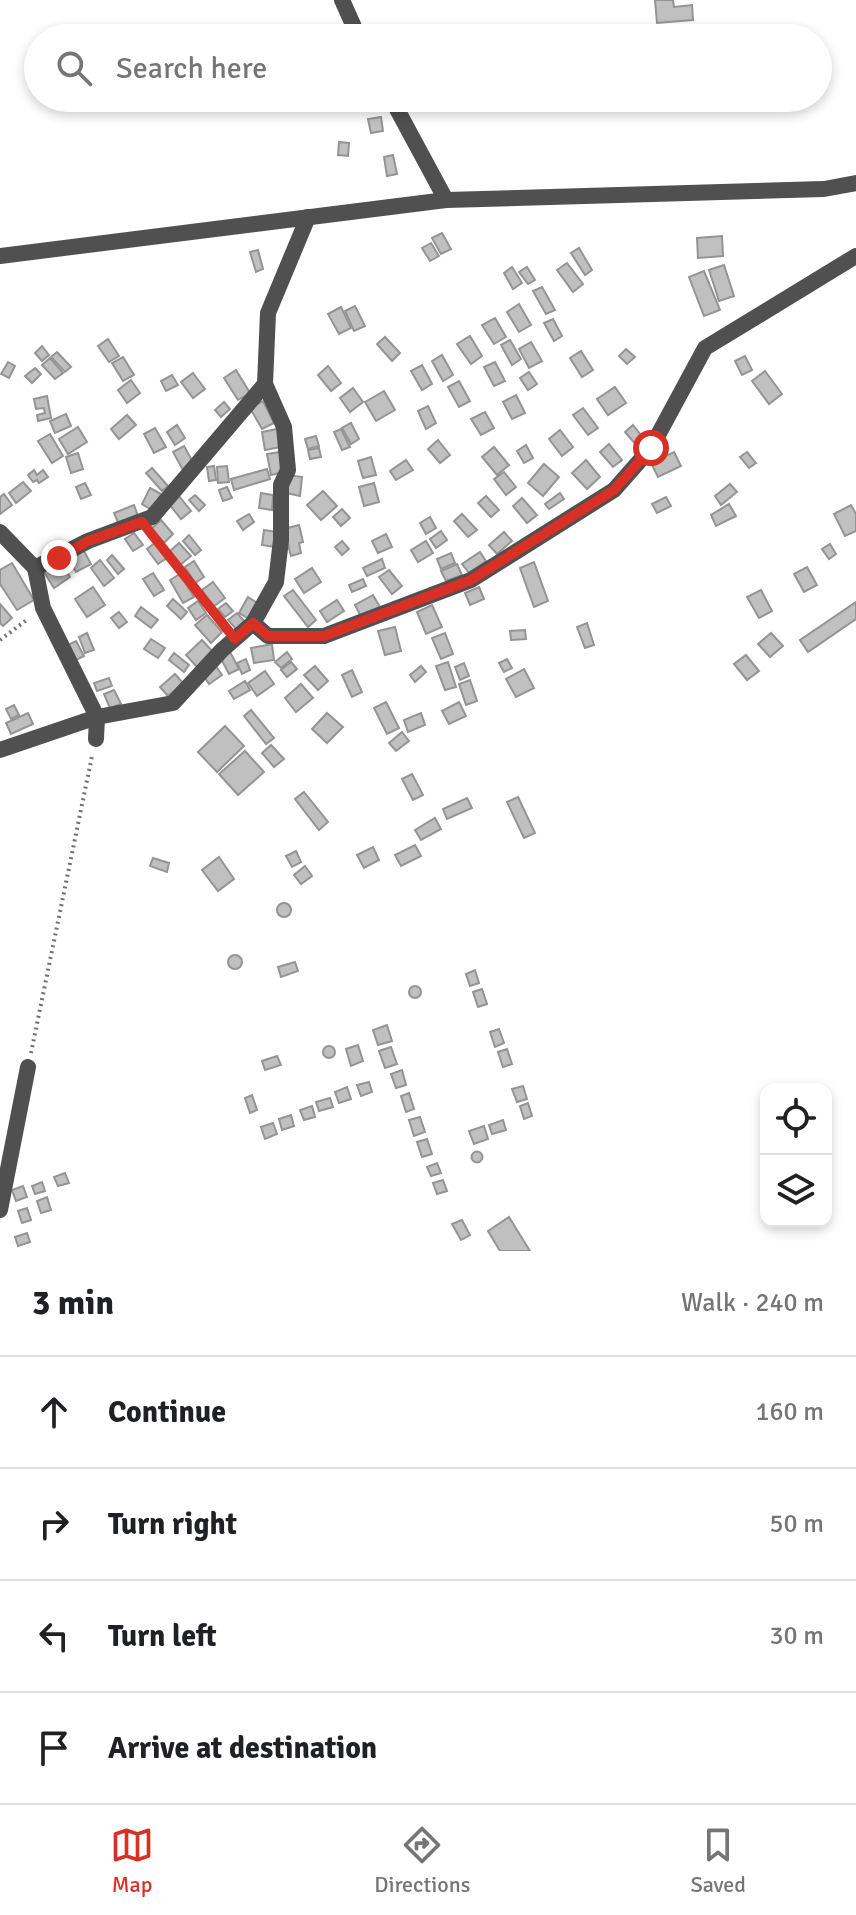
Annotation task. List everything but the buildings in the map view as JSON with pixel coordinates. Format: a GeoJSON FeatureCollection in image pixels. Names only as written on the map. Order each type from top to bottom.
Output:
{"type":"FeatureCollection","features":[{"type":"Feature","properties":{"kind":"street"},"geometry":{"type":"LineString","coordinates":[[342,0],[353,24]]}},
{"type":"Feature","properties":{"kind":"street"},"geometry":{"type":"LineString","coordinates":[[399,112],[446,200]]}},
{"type":"Feature","properties":{"kind":"street"},"geometry":{"type":"LineString","coordinates":[[0,256],[446,200],[824,189],[856,183]]}},
{"type":"Feature","properties":{"kind":"street"},"geometry":{"type":"LineString","coordinates":[[0,750],[97,717],[173,703],[253,623],[276,582],[281,540],[281,485],[288,470],[284,427],[265,384],[268,313],[308,217]]}},
{"type":"Feature","properties":{"kind":"street"},"geometry":{"type":"LineString","coordinates":[[253,623],[268,636],[324,636],[471,580],[614,490],[651,448],[705,348],[856,256]]}},
{"type":"Feature","properties":{"kind":"street"},"geometry":{"type":"LineString","coordinates":[[35,568],[88,541],[152,517],[265,384]]}},
{"type":"Feature","properties":{"kind":"street"},"geometry":{"type":"LineString","coordinates":[[0,532],[35,568],[43,608],[97,717],[96,739]]}},
{"type":"Feature","properties":{"kind":"street"},"geometry":{"type":"LineString","coordinates":[[0,1210],[28,1067]]}},
{"type":"Feature","properties":{"kind":"path"},"geometry":{"type":"LineString","coordinates":[[142,522],[235,639]]}},
{"type":"Feature","properties":{"kind":"path"},"geometry":{"type":"LineString","coordinates":[[0,640],[43,608]]}},
{"type":"Feature","properties":{"kind":"path"},"geometry":{"type":"LineString","coordinates":[[28,1067],[96,739]]}},
{"type":"Feature","properties":{"kind":"route"},"geometry":{"type":"LineString","coordinates":[[59,558],[88,541],[142,522],[235,639],[253,623],[268,636],[324,636],[471,580],[614,490],[651,448]]}}]}
